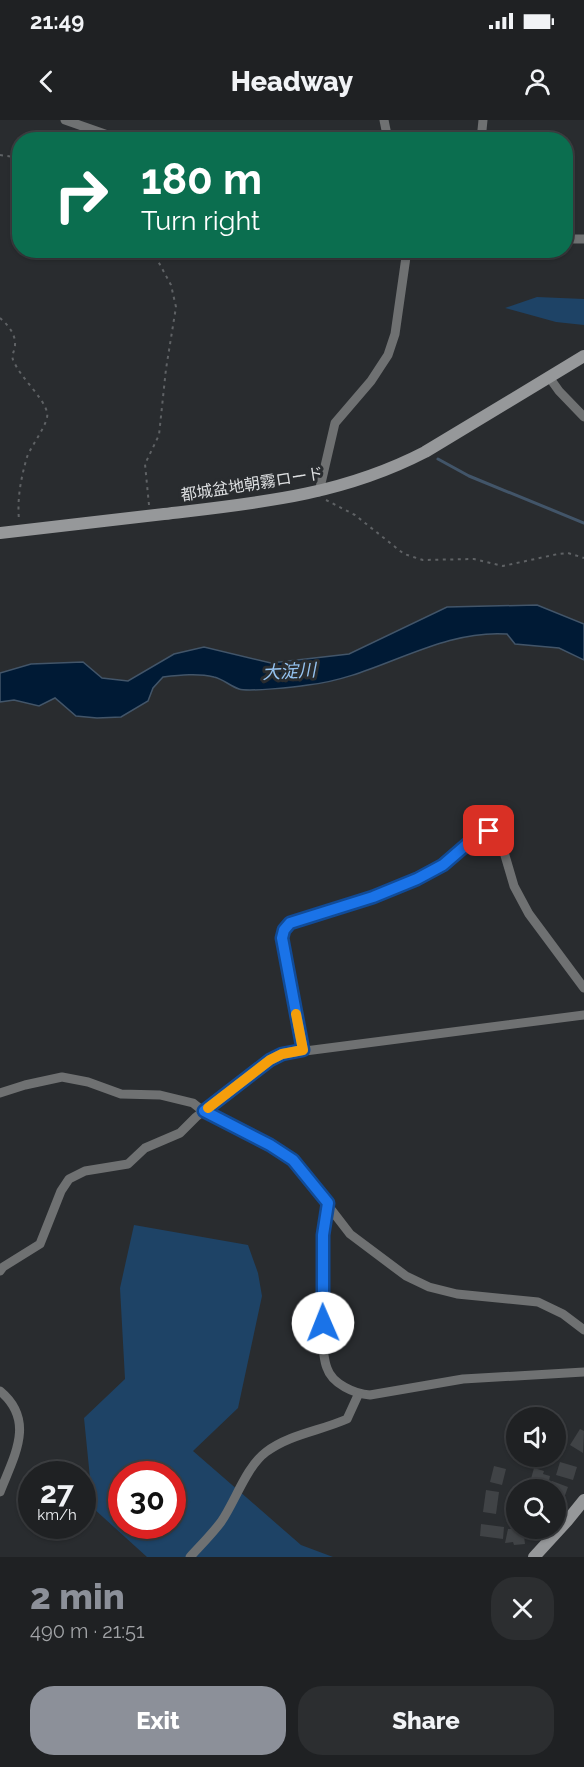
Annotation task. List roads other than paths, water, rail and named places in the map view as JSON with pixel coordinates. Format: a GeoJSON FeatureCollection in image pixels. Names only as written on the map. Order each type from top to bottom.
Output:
{"type":"FeatureCollection","features":[{"type":"Feature","properties":{"kind":"street"},"geometry":{"type":"LineString","coordinates":[[65,120],[99,132]]}},
{"type":"Feature","properties":{"kind":"street"},"geometry":{"type":"LineString","coordinates":[[319,492],[335,423],[371,381],[388,355],[395,334],[406,258]]}},
{"type":"Feature","properties":{"kind":"street","name":"都城盆地朝霧ロード"},"geometry":{"type":"LineString","coordinates":[[0,533],[280,500],[319,492],[375,475],[425,453],[584,356]]}},
{"type":"Feature","properties":{"kind":"street"},"geometry":{"type":"LineString","coordinates":[[549,377],[584,417]]}},
{"type":"Feature","properties":{"kind":"street"},"geometry":{"type":"LineString","coordinates":[[303,1050],[282,938],[284,930],[290,923],[373,897],[417,879],[443,865],[480,833],[489,831],[495,834],[501,842],[514,886],[529,914],[584,988]]}},
{"type":"Feature","properties":{"kind":"street"},"geometry":{"type":"LineString","coordinates":[[0,1271],[40,1244],[61,1191],[69,1179],[85,1171],[128,1164],[145,1148],[180,1133],[204,1111],[270,1060],[282,1054],[584,1016]]}},
{"type":"Feature","properties":{"kind":"street"},"geometry":{"type":"LineString","coordinates":[[0,1093],[25,1084],[62,1077],[88,1082],[121,1094],[160,1095],[193,1103],[293,1160],[350,1234],[406,1276],[429,1287],[457,1294],[538,1302],[563,1314],[584,1330]]}},
{"type":"Feature","properties":{"kind":"street"},"geometry":{"type":"LineString","coordinates":[[328,1203],[323,1235],[322,1344],[327,1370],[336,1381],[358,1395],[370,1395],[463,1379],[584,1372]]}},
{"type":"Feature","properties":{"kind":"street"},"geometry":{"type":"LineString","coordinates":[[0,1391],[16,1407],[21,1427],[17,1448],[0,1492]]}},
{"type":"Feature","properties":{"kind":"street"},"geometry":{"type":"LineString","coordinates":[[190,1557],[221,1522],[252,1468],[264,1453],[288,1438],[347,1419],[358,1395]]}},
{"type":"Feature","properties":{"kind":"street"},"geometry":{"type":"LineString","coordinates":[[534,1557],[584,1500]]}},
{"type":"Feature","properties":{"kind":"water","name":"大淀川"},"geometry":{"type":"Polygon","coordinates":[[[537,605],[584,624],[584,660],[559,648],[515,644],[507,634],[481,634],[431,646],[333,681],[302,686],[244,690],[208,676],[163,677],[153,688],[148,701],[121,717],[76,716],[55,698],[39,706],[14,700],[0,702],[0,673],[31,664],[83,662],[102,678],[128,681],[174,654],[204,647],[271,663],[349,654],[447,607],[537,605]]]}},
{"type":"Feature","properties":{"kind":"waterway"},"geometry":{"type":"LineString","coordinates":[[438,459],[469,476],[584,523]]}}]}
